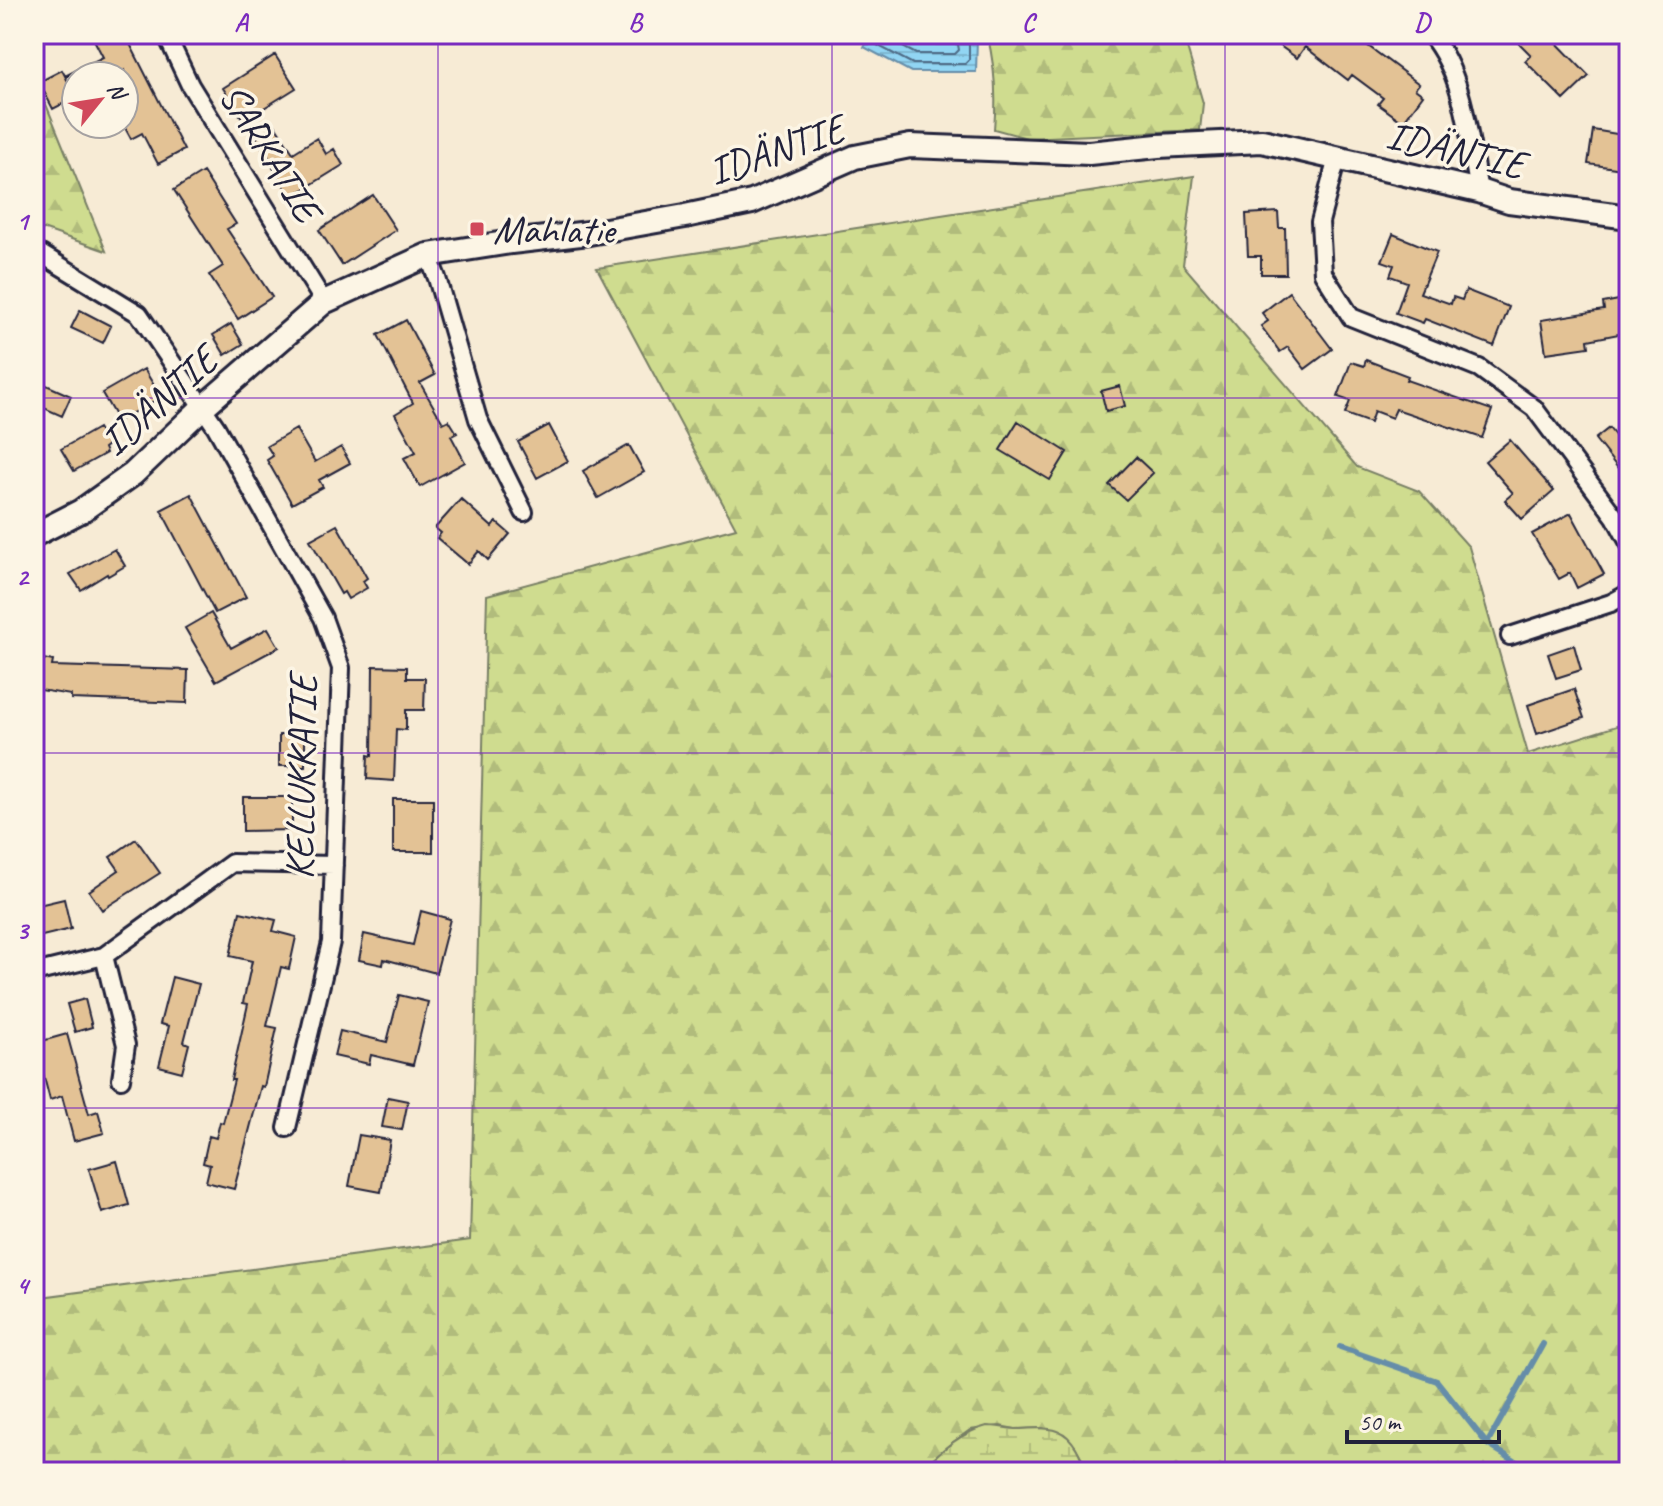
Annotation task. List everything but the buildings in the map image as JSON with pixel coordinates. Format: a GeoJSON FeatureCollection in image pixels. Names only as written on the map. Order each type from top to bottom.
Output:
{"type":"FeatureCollection","features":[{"type":"Feature","properties":{"kind":"street","name":"SARKATIE"},"geometry":{"type":"LineString","coordinates":[[166,34],[190,85],[324,302]]}},
{"type":"Feature","properties":{"kind":"street"},"geometry":{"type":"LineString","coordinates":[[1430,34],[1448,61],[1458,84],[1479,191]]}},
{"type":"Feature","properties":{"kind":"street","name":"IDÄNTIE"},"geometry":{"type":"LineString","coordinates":[[34,535],[81,511],[133,474],[203,407],[324,302],[428,255],[589,233],[752,202],[855,157],[910,146],[1089,153],[1262,141],[1479,191],[1509,201],[1629,217]]}},
{"type":"Feature","properties":{"kind":"street"},"geometry":{"type":"LineString","coordinates":[[1337,158],[1320,222],[1323,273],[1351,317],[1479,368],[1534,408],[1615,517],[1629,543]]}},
{"type":"Feature","properties":{"kind":"street","name":"KELLUKKATIE"},"geometry":{"type":"LineString","coordinates":[[41,254],[139,314],[203,407],[323,618],[341,668],[331,942],[287,1128]]}},
{"type":"Feature","properties":{"kind":"street"},"geometry":{"type":"LineString","coordinates":[[428,255],[478,419],[524,512]]}},
{"type":"Feature","properties":{"kind":"street"},"geometry":{"type":"LineString","coordinates":[[1510,636],[1611,603],[1629,593]]}},
{"type":"Feature","properties":{"kind":"street"},"geometry":{"type":"LineString","coordinates":[[34,973],[104,956],[232,863],[334,865]]}},
{"type":"Feature","properties":{"kind":"street"},"geometry":{"type":"LineString","coordinates":[[104,956],[126,1045],[121,1079]]}},
{"type":"Feature","properties":{"kind":"green space"},"geometry":{"type":"Polygon","coordinates":[[[987,34],[1183,34],[1203,103],[1200,130],[1027,138],[994,129],[995,81],[987,34]]]}},
{"type":"Feature","properties":{"kind":"green space"},"geometry":{"type":"Polygon","coordinates":[[[34,75],[106,251],[34,226],[34,75]]]}},
{"type":"Feature","properties":{"kind":"green space"},"geometry":{"type":"Polygon","coordinates":[[[1194,176],[1183,265],[1357,467],[1419,491],[1469,547],[1528,754],[1629,722],[1629,1472],[1083,1472],[1084,1462],[1075,1446],[1043,1428],[1000,1426],[970,1430],[918,1472],[34,1472],[34,1298],[470,1240],[487,595],[736,528],[597,268],[1194,176]]]}},
{"type":"Feature","properties":{"kind":"green space"},"geometry":{"type":"Polygon","coordinates":[[[987,1426],[1058,1431],[1068,1437],[1076,1448],[1083,1472],[918,1472],[958,1439],[987,1426]]]}},
{"type":"Feature","properties":{"kind":"water"},"geometry":{"type":"Polygon","coordinates":[[[870,34],[965,34],[977,39],[976,72],[911,72],[864,47],[870,34]]]}},
{"type":"Feature","properties":{"kind":"waterway"},"geometry":{"type":"LineString","coordinates":[[1487,1444],[1543,1344]]}},
{"type":"Feature","properties":{"kind":"waterway"},"geometry":{"type":"LineString","coordinates":[[1340,1347],[1437,1381],[1487,1444],[1533,1472]]}},
{"type":"Feature","properties":{"kind":"place","name":"Mahlatie"},"geometry":{"type":"Point","coordinates":[477,229]}}]}
